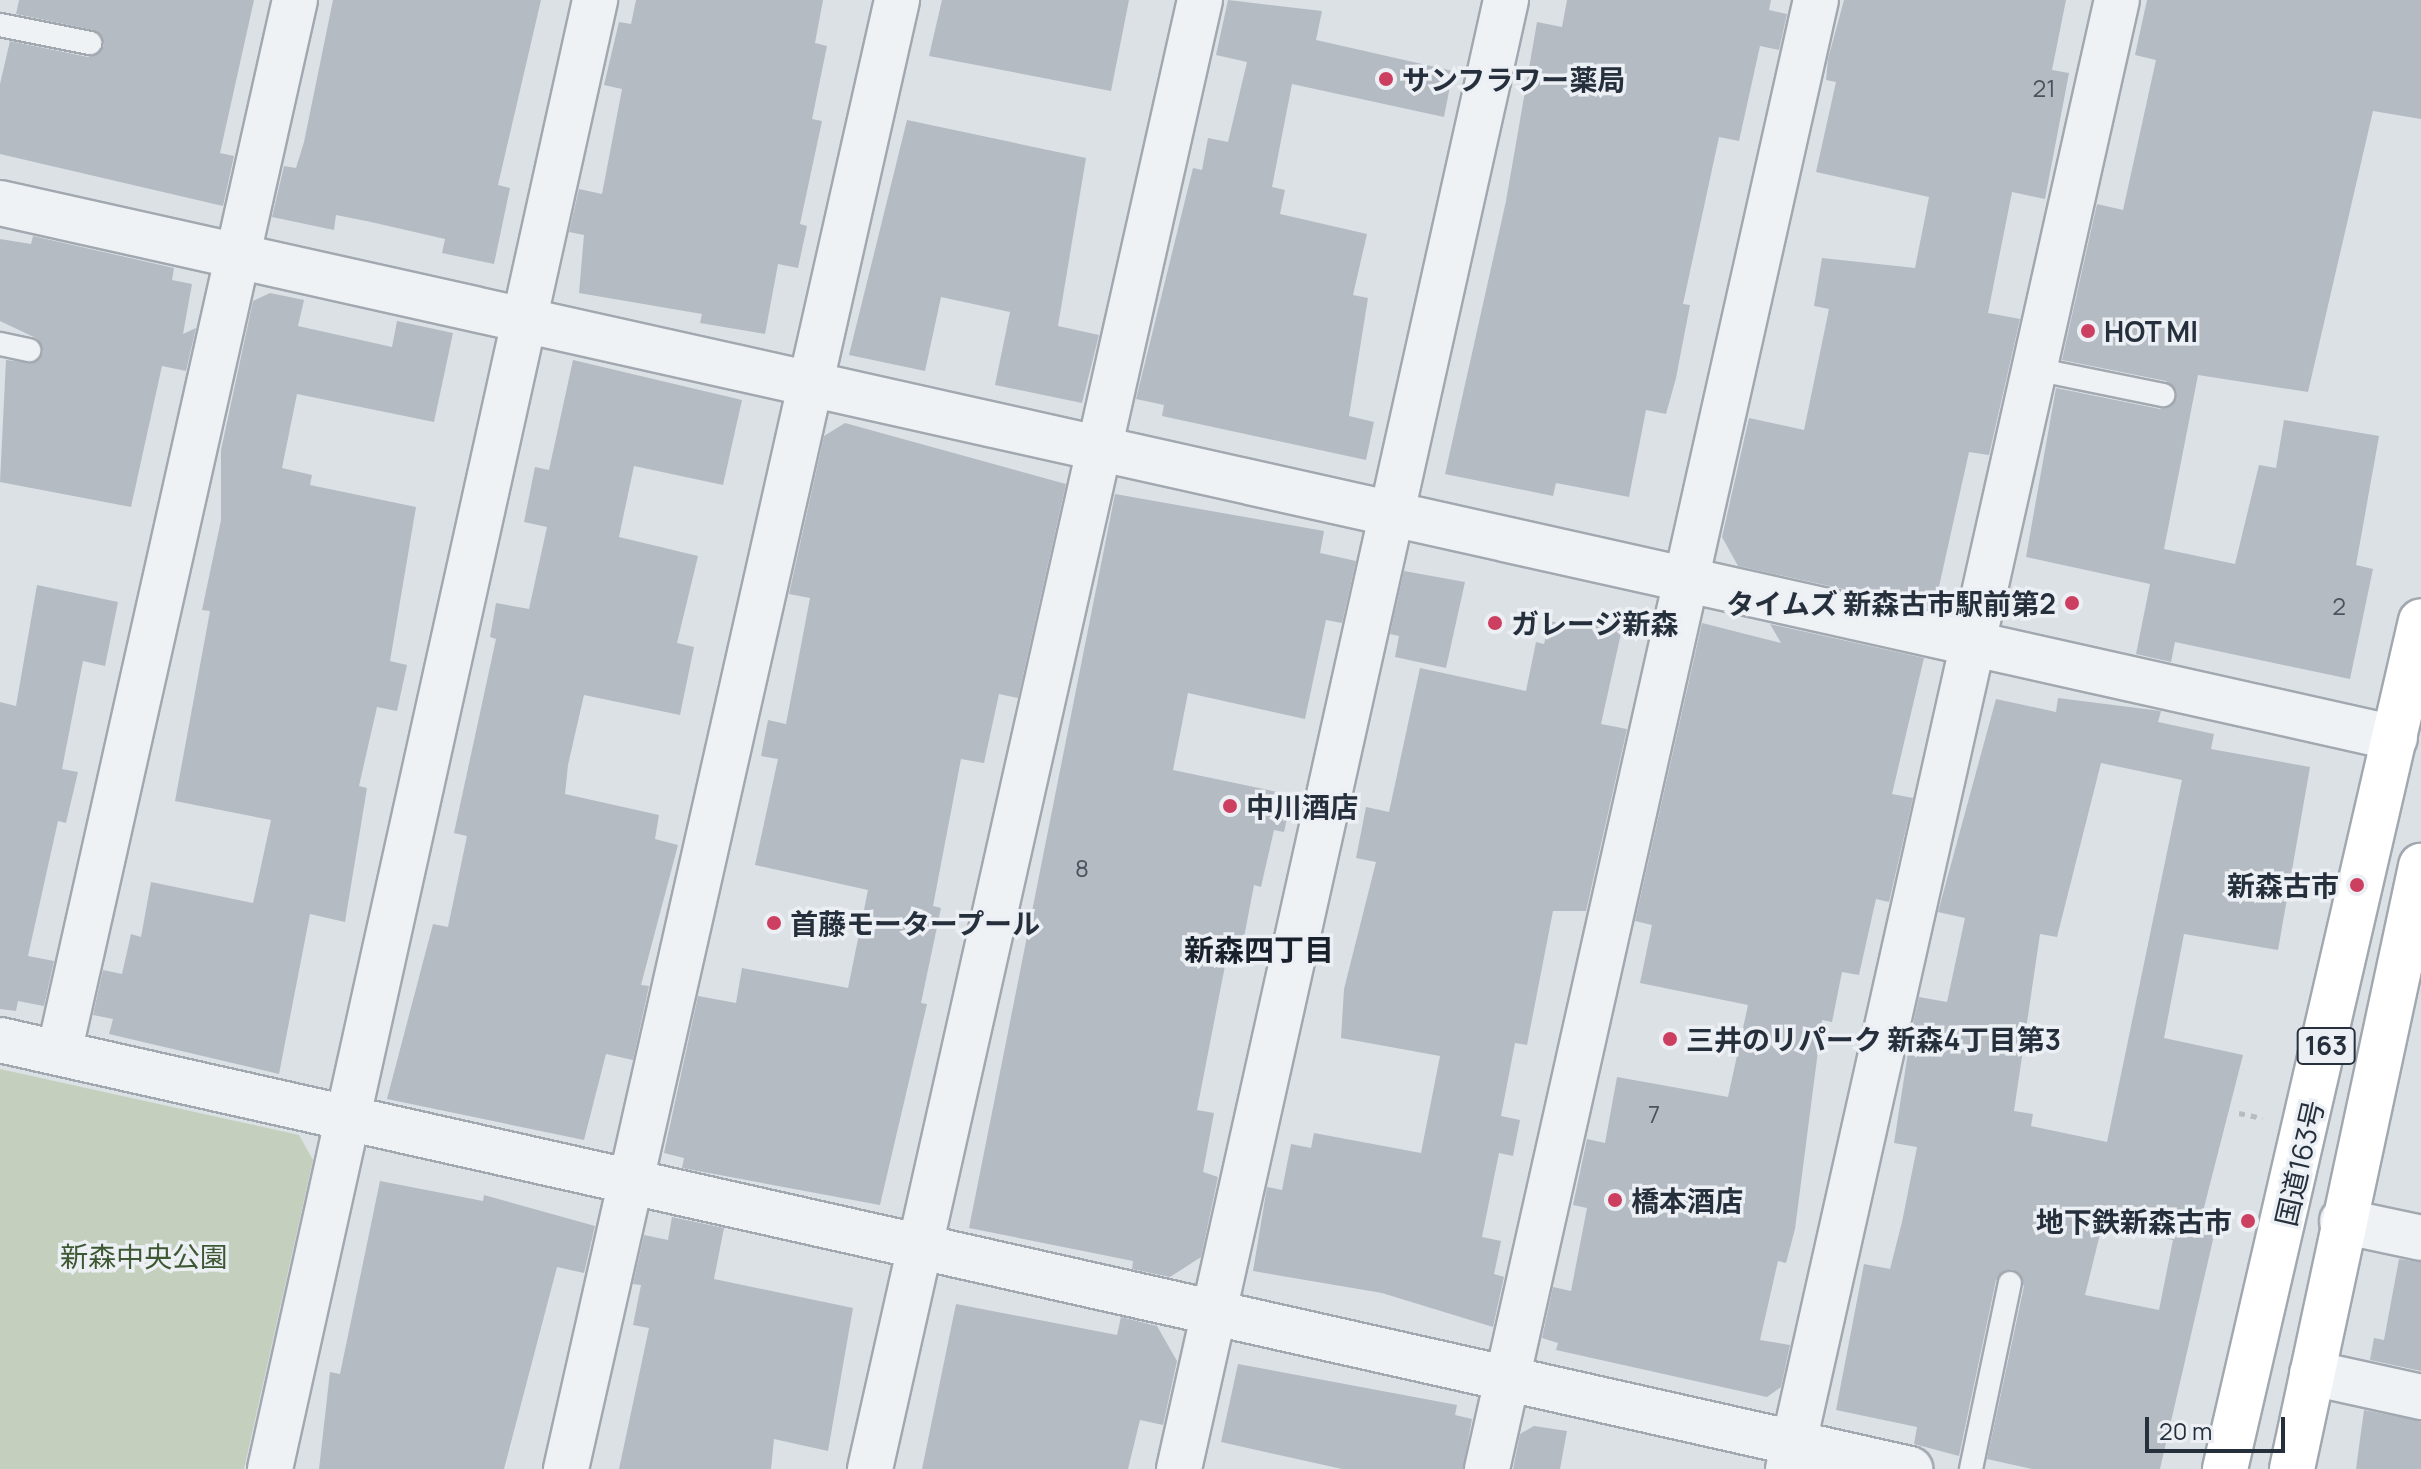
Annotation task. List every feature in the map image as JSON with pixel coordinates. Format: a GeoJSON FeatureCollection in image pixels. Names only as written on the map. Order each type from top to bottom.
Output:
{"type":"FeatureCollection","features":[{"type":"Feature","properties":{"kind":"highway","name":"国道163号"},"geometry":{"type":"LineString","coordinates":[[2225,1469],[2421,621]]}},
{"type":"Feature","properties":{"kind":"highway","name":"国道163号"},"geometry":{"type":"LineString","coordinates":[[2292,1469],[2342,1221],[2421,866]]}},
{"type":"Feature","properties":{"kind":"street"},"geometry":{"type":"LineString","coordinates":[[59,1053],[295,0]]}},
{"type":"Feature","properties":{"kind":"street"},"geometry":{"type":"LineString","coordinates":[[270,1469],[595,0]]}},
{"type":"Feature","properties":{"kind":"street"},"geometry":{"type":"LineString","coordinates":[[566,1469],[897,0]]}},
{"type":"Feature","properties":{"kind":"street"},"geometry":{"type":"LineString","coordinates":[[870,1469],[1200,0]]}},
{"type":"Feature","properties":{"kind":"street"},"geometry":{"type":"LineString","coordinates":[[1179,1469],[1506,0]]}},
{"type":"Feature","properties":{"kind":"street"},"geometry":{"type":"LineString","coordinates":[[1487,1469],[1816,0]]}},
{"type":"Feature","properties":{"kind":"street"},"geometry":{"type":"LineString","coordinates":[[1791,1455],[2117,0]]}},
{"type":"Feature","properties":{"kind":"street"},"geometry":{"type":"LineString","coordinates":[[0,203],[238,255],[524,323],[812,382],[1392,515],[1688,577],[2395,738]]}},
{"type":"Feature","properties":{"kind":"street"},"geometry":{"type":"LineString","coordinates":[[0,1040],[346,1116],[630,1185],[1508,1377],[1791,1455],[1910,1469]]}},
{"type":"Feature","properties":{"kind":"street"},"geometry":{"type":"LineString","coordinates":[[2342,1221],[2421,1238]]}},
{"type":"Feature","properties":{"kind":"street"},"geometry":{"type":"LineString","coordinates":[[2312,1373],[2421,1397]]}},
{"type":"Feature","properties":{"kind":"lane"},"geometry":{"type":"LineString","coordinates":[[0,25],[90,43]]}},
{"type":"Feature","properties":{"kind":"lane"},"geometry":{"type":"LineString","coordinates":[[0,344],[29,350]]}},
{"type":"Feature","properties":{"kind":"lane"},"geometry":{"type":"LineString","coordinates":[[2035,369],[2163,395]]}},
{"type":"Feature","properties":{"kind":"lane"},"geometry":{"type":"LineString","coordinates":[[1971,1469],[2010,1283]]}},
{"type":"Feature","properties":{"kind":"path"},"geometry":{"type":"LineString","coordinates":[[2239,1113],[2266,1119]]}},
{"type":"Feature","properties":{"kind":"green space","name":"新森中央公園"},"geometry":{"type":"Polygon","coordinates":[[[0,1069],[299,1135],[313,1160],[244,1469],[0,1469],[0,1069]]]}},
{"type":"Feature","properties":{"kind":"building"},"geometry":{"type":"Polygon","coordinates":[[[19,0],[254,0],[220,153],[234,156],[223,206],[0,154],[0,84],[10,41],[88,57],[104,45],[93,30],[16,14],[19,0]]]}},
{"type":"Feature","properties":{"kind":"building"},"geometry":{"type":"Polygon","coordinates":[[[333,0],[541,0],[498,185],[510,188],[494,264],[442,253],[445,239],[371,222],[336,215],[334,230],[272,217],[284,166],[296,168],[304,142],[333,0]]]}},
{"type":"Feature","properties":{"kind":"building"},"geometry":{"type":"Polygon","coordinates":[[[636,0],[823,0],[815,43],[827,46],[812,119],[822,121],[800,224],[807,226],[798,268],[778,264],[765,334],[700,323],[702,314],[579,293],[584,235],[569,232],[579,189],[602,194],[622,89],[604,85],[619,22],[631,24],[636,0]]]}},
{"type":"Feature","properties":{"kind":"building"},"geometry":{"type":"Polygon","coordinates":[[[942,0],[1129,0],[1111,91],[929,56],[942,0]]]}},
{"type":"Feature","properties":{"kind":"building"},"geometry":{"type":"Polygon","coordinates":[[[1228,0],[1322,11],[1316,40],[1453,71],[1444,117],[1292,84],[1272,187],[1285,190],[1280,214],[1367,234],[1353,295],[1368,298],[1349,416],[1374,422],[1366,460],[1162,416],[1164,405],[1136,399],[1193,168],[1202,170],[1208,138],[1228,142],[1247,62],[1216,55],[1228,0]]]}},
{"type":"Feature","properties":{"kind":"building"},"geometry":{"type":"Polygon","coordinates":[[[1567,0],[1771,0],[1769,10],[1787,14],[1779,50],[1760,46],[1739,141],[1719,137],[1683,304],[1690,305],[1676,378],[1666,414],[1646,410],[1629,497],[1556,483],[1553,496],[1445,474],[1506,201],[1537,22],[1562,27],[1567,0]]]}},
{"type":"Feature","properties":{"kind":"building"},"geometry":{"type":"Polygon","coordinates":[[[1844,0],[2066,0],[2052,70],[2069,73],[2045,199],[2012,192],[1988,313],[2020,319],[1989,455],[1969,452],[1934,609],[1738,566],[1722,537],[1749,418],[1804,430],[1829,309],[1814,306],[1822,258],[1915,268],[1929,197],[1816,172],[1836,82],[1826,80],[1828,59],[1844,0]]]}},
{"type":"Feature","properties":{"kind":"building"},"geometry":{"type":"Polygon","coordinates":[[[2147,0],[2421,0],[2421,119],[2373,111],[2308,392],[2198,375],[2164,549],[2235,564],[2259,465],[2276,468],[2284,420],[2379,436],[2356,565],[2373,569],[2350,679],[2175,642],[2171,662],[2136,654],[2150,584],[2026,557],[2056,388],[2160,409],[2176,399],[2166,381],[2062,360],[2097,204],[2123,210],[2156,60],[2135,55],[2147,0]]]}},
{"type":"Feature","properties":{"kind":"building"},"geometry":{"type":"Polygon","coordinates":[[[907,120],[1086,158],[1058,326],[1099,335],[1082,403],[995,385],[1010,312],[941,297],[925,371],[849,355],[907,120]]]}},
{"type":"Feature","properties":{"kind":"building"},"geometry":{"type":"Polygon","coordinates":[[[33,236],[174,268],[172,280],[192,284],[183,334],[196,328],[186,371],[162,366],[131,507],[0,482],[6,360],[33,363],[43,352],[38,339],[0,321],[0,239],[31,244],[33,236]]]}},
{"type":"Feature","properties":{"kind":"building"},"geometry":{"type":"Polygon","coordinates":[[[270,293],[304,300],[298,326],[392,347],[397,321],[453,333],[434,422],[297,394],[282,468],[312,475],[310,485],[416,507],[390,661],[407,665],[397,711],[377,707],[359,786],[367,788],[345,922],[310,914],[279,1074],[109,1034],[113,1019],[93,1015],[103,970],[122,974],[131,934],[141,937],[151,882],[253,903],[271,820],[175,801],[210,611],[202,610],[221,520],[221,450],[253,301],[270,293]]]}},
{"type":"Feature","properties":{"kind":"building"},"geometry":{"type":"Polygon","coordinates":[[[573,360],[742,400],[723,485],[634,466],[619,537],[698,556],[677,643],[694,647],[680,715],[584,695],[568,765],[565,794],[659,815],[655,839],[678,845],[641,985],[649,986],[633,1060],[606,1054],[584,1140],[387,1099],[433,924],[448,927],[467,836],[454,833],[496,639],[490,637],[496,603],[529,609],[547,527],[524,522],[535,467],[549,470],[573,360]]]}},
{"type":"Feature","properties":{"kind":"building"},"geometry":{"type":"Polygon","coordinates":[[[845,423],[1066,484],[1018,698],[999,694],[984,763],[961,759],[933,906],[941,908],[921,1003],[927,1004],[880,1205],[682,1168],[684,1158],[664,1153],[698,996],[736,1003],[742,968],[848,988],[868,890],[755,865],[778,759],[761,756],[768,720],[786,724],[810,598],[789,594],[824,436],[845,423]]]}},
{"type":"Feature","properties":{"kind":"building"},"geometry":{"type":"Polygon","coordinates":[[[1115,494],[1324,531],[1320,553],[1356,561],[1342,623],[1326,620],[1305,719],[1188,693],[1173,770],[1292,795],[1284,832],[1274,830],[1261,887],[1254,885],[1242,948],[1229,945],[1197,1110],[1214,1113],[1203,1172],[1218,1177],[1201,1257],[1170,1277],[1132,1269],[1133,1261],[969,1228],[1115,494]]]}},
{"type":"Feature","properties":{"kind":"building"},"geometry":{"type":"Polygon","coordinates":[[[1404,571],[1465,582],[1446,668],[1395,657],[1399,636],[1390,634],[1404,571]]]}},
{"type":"Feature","properties":{"kind":"building"},"geometry":{"type":"Polygon","coordinates":[[[37,585],[118,602],[105,666],[83,661],[62,769],[78,772],[66,823],[58,821],[28,956],[54,961],[44,1006],[18,1001],[16,1011],[0,1009],[0,702],[16,706],[37,585]]]}},
{"type":"Feature","properties":{"kind":"building"},"geometry":{"type":"Polygon","coordinates":[[[1581,619],[1622,629],[1601,724],[1627,729],[1586,911],[1553,911],[1527,1045],[1515,1043],[1501,1116],[1520,1120],[1513,1156],[1499,1153],[1482,1237],[1501,1241],[1494,1274],[1504,1277],[1493,1327],[1382,1293],[1253,1271],[1267,1187],[1282,1190],[1291,1144],[1311,1148],[1314,1133],[1421,1153],[1440,1056],[1341,1038],[1344,989],[1376,862],[1356,858],[1366,807],[1389,812],[1420,668],[1526,691],[1536,642],[1544,644],[1550,621],[1579,628],[1581,619]]]}},
{"type":"Feature","properties":{"kind":"building"},"geometry":{"type":"Polygon","coordinates":[[[1702,623],[1781,643],[1770,624],[1924,658],[1892,794],[1913,798],[1889,902],[1876,899],[1859,975],[1842,972],[1832,1022],[1822,1020],[1795,1229],[1786,1263],[1778,1261],[1760,1340],[1790,1345],[1781,1387],[1767,1397],[1556,1350],[1558,1343],[1542,1338],[1553,1287],[1571,1291],[1587,1208],[1573,1205],[1587,1139],[1605,1143],[1617,1077],[1728,1097],[1748,1005],[1640,983],[1652,925],[1635,921],[1702,623]]]}},
{"type":"Feature","properties":{"kind":"building"},"geometry":{"type":"Polygon","coordinates":[[[2058,698],[2161,711],[2158,722],[2214,734],[2211,749],[2310,767],[2278,950],[2184,934],[2164,1038],[2243,1055],[2199,1227],[2215,1231],[2160,1469],[2032,1469],[1987,1459],[2024,1286],[2012,1269],[1996,1280],[1959,1456],[1914,1444],[1917,1427],[1836,1410],[1864,1264],[1890,1269],[1902,1222],[1917,1147],[1894,1143],[1911,1033],[1919,997],[1947,1002],[1965,918],[1938,912],[1996,699],[2056,712],[2058,698]],[[2101,763],[2057,937],[2040,934],[2014,1111],[2033,1114],[2031,1126],[2107,1142],[2182,780],[2101,763]],[[2102,1226],[2085,1295],[2159,1310],[2173,1240],[2102,1226]]]}},
{"type":"Feature","properties":{"kind":"building"},"geometry":{"type":"Polygon","coordinates":[[[380,1181],[483,1201],[484,1195],[595,1226],[584,1273],[557,1267],[504,1469],[319,1469],[330,1372],[340,1374],[380,1181]]]}},
{"type":"Feature","properties":{"kind":"building"},"geometry":{"type":"Polygon","coordinates":[[[672,1217],[724,1228],[714,1279],[853,1308],[828,1451],[774,1439],[771,1469],[619,1469],[649,1328],[633,1325],[641,1285],[633,1284],[644,1235],[668,1240],[672,1217]]]}},
{"type":"Feature","properties":{"kind":"building"},"geometry":{"type":"Polygon","coordinates":[[[2399,1259],[2421,1262],[2421,1371],[2370,1360],[2374,1338],[2384,1340],[2399,1259]]]}},
{"type":"Feature","properties":{"kind":"building"},"geometry":{"type":"Polygon","coordinates":[[[956,1304],[1117,1335],[1121,1317],[1157,1326],[1177,1361],[1163,1425],[1140,1420],[1128,1469],[922,1469],[956,1304]]]}},
{"type":"Feature","properties":{"kind":"building"},"geometry":{"type":"Polygon","coordinates":[[[1238,1364],[1457,1405],[1455,1415],[1472,1419],[1463,1469],[1342,1469],[1221,1442],[1238,1364]]]}},
{"type":"Feature","properties":{"kind":"building"},"geometry":{"type":"Polygon","coordinates":[[[2364,1410],[2421,1421],[2421,1469],[2356,1469],[2364,1410]]]}},
{"type":"Feature","properties":{"kind":"building"},"geometry":{"type":"Polygon","coordinates":[[[1534,1426],[1567,1431],[1560,1469],[1513,1469],[1520,1434],[1534,1426]]]}},
{"type":"Feature","properties":{"kind":"place","name":"サンフラワー薬局"},"geometry":{"type":"Point","coordinates":[1386,79]}},
{"type":"Feature","properties":{"kind":"place","name":"HOT MI"},"geometry":{"type":"Point","coordinates":[2088,331]}},
{"type":"Feature","properties":{"kind":"place","name":"タイムズ 新森古市駅前第2"},"geometry":{"type":"Point","coordinates":[2072,603]}},
{"type":"Feature","properties":{"kind":"place","name":"ガレージ新森"},"geometry":{"type":"Point","coordinates":[1495,623]}},
{"type":"Feature","properties":{"kind":"place","name":"中川酒店"},"geometry":{"type":"Point","coordinates":[1230,806]}},
{"type":"Feature","properties":{"kind":"place","name":"新森古市"},"geometry":{"type":"Point","coordinates":[2357,885]}},
{"type":"Feature","properties":{"kind":"place","name":"首藤モータープール"},"geometry":{"type":"Point","coordinates":[774,923]}},
{"type":"Feature","properties":{"kind":"place","name":"三井のリパーク 新森4丁目第3"},"geometry":{"type":"Point","coordinates":[1670,1039]}},
{"type":"Feature","properties":{"kind":"place","name":"橋本酒店"},"geometry":{"type":"Point","coordinates":[1615,1200]}},
{"type":"Feature","properties":{"kind":"place","name":"地下鉄新森古市"},"geometry":{"type":"Point","coordinates":[2248,1221]}},
{"type":"Feature","properties":{"kind":"district","name":"新森四丁目"},"geometry":{"type":"Point","coordinates":[1259,950]}}]}
